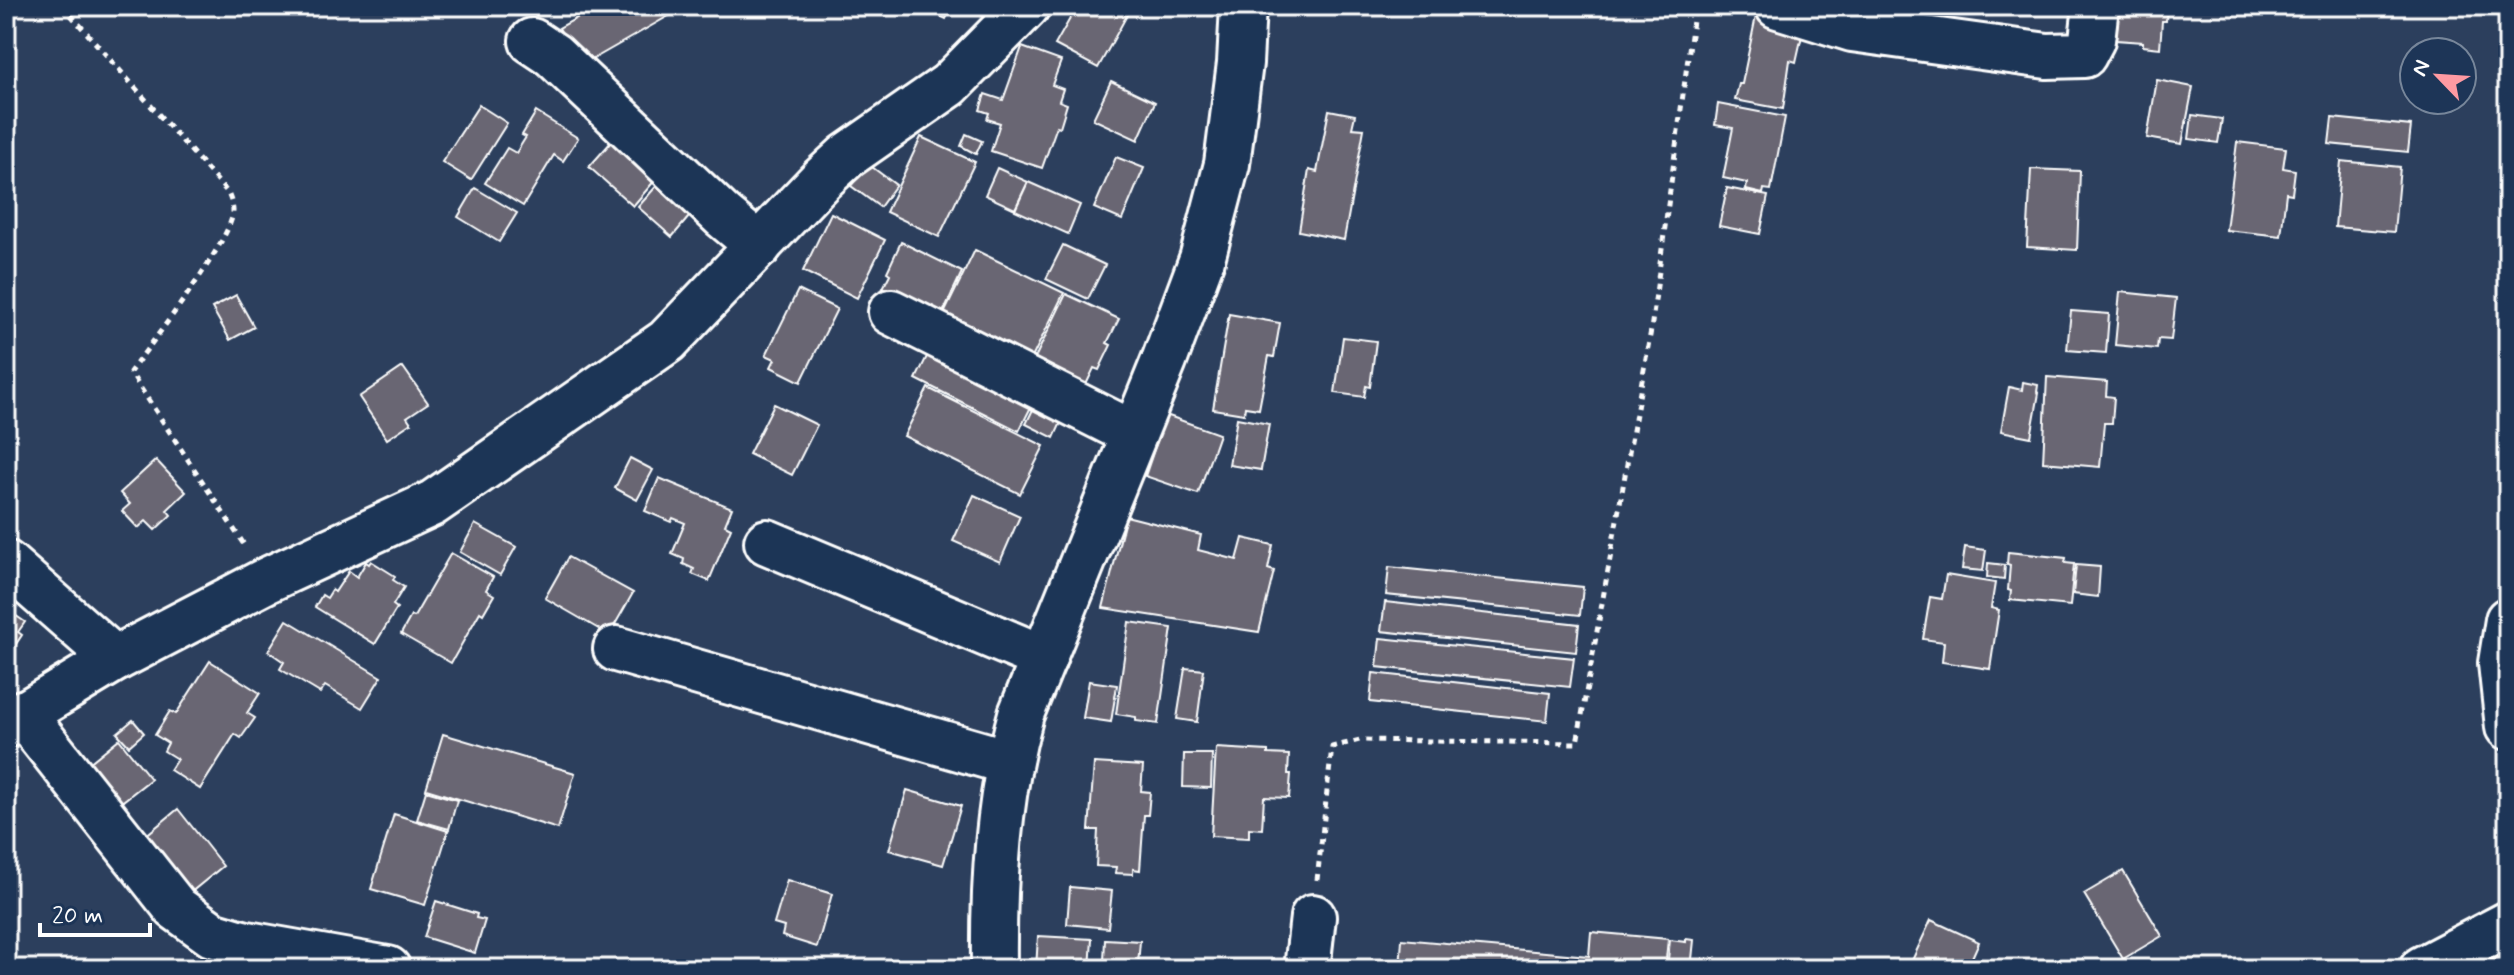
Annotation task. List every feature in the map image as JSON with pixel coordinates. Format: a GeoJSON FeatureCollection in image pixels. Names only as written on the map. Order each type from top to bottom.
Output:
{"type":"FeatureCollection","features":[{"type":"Feature","properties":{"kind":"street"},"geometry":{"type":"LineString","coordinates":[[388,969],[242,943],[212,934],[176,908],[14,719],[115,659],[267,580],[433,503],[667,341],[847,156],[949,85],[1027,6]]}},
{"type":"Feature","properties":{"kind":"street"},"geometry":{"type":"LineString","coordinates":[[994,969],[993,902],[997,838],[1008,762],[1021,714],[1202,259],[1223,178],[1240,63],[1243,6]]}},
{"type":"Feature","properties":{"kind":"street"},"geometry":{"type":"LineString","coordinates":[[1778,6],[1852,29],[2047,56],[2084,55],[2092,40],[2096,6]]}},
{"type":"Feature","properties":{"kind":"street"},"geometry":{"type":"LineString","coordinates":[[532,41],[553,55],[723,216],[759,246]]}},
{"type":"Feature","properties":{"kind":"street"},"geometry":{"type":"LineString","coordinates":[[891,312],[1134,434]]}},
{"type":"Feature","properties":{"kind":"street"},"geometry":{"type":"LineString","coordinates":[[767,542],[1044,658]]}},
{"type":"Feature","properties":{"kind":"street"},"geometry":{"type":"LineString","coordinates":[[6,563],[115,659]]}},
{"type":"Feature","properties":{"kind":"street"},"geometry":{"type":"LineString","coordinates":[[2508,620],[2501,663],[2508,727]]}},
{"type":"Feature","properties":{"kind":"street"},"geometry":{"type":"LineString","coordinates":[[616,649],[1008,762]]}},
{"type":"Feature","properties":{"kind":"street"},"geometry":{"type":"LineString","coordinates":[[1307,969],[1313,917]]}},
{"type":"Feature","properties":{"kind":"street"},"geometry":{"type":"LineString","coordinates":[[2422,969],[2508,924]]}},
{"type":"Feature","properties":{"kind":"path"},"geometry":{"type":"LineString","coordinates":[[63,6],[228,193],[234,212],[223,238],[179,307],[130,372],[267,580]]}},
{"type":"Feature","properties":{"kind":"path"},"geometry":{"type":"LineString","coordinates":[[1313,917],[1332,747],[1360,740],[1577,743],[1651,330],[1695,6]]}},
{"type":"Feature","properties":{"kind":"building"},"geometry":{"type":"Polygon","coordinates":[[[589,6],[686,6],[581,66],[559,28],[591,10],[589,6]]]}},
{"type":"Feature","properties":{"kind":"building"},"geometry":{"type":"Polygon","coordinates":[[[919,6],[952,6],[946,19],[919,6]]]}},
{"type":"Feature","properties":{"kind":"building"},"geometry":{"type":"Polygon","coordinates":[[[1071,6],[1132,6],[1098,68],[1055,45],[1076,8],[1071,6]]]}},
{"type":"Feature","properties":{"kind":"building"},"geometry":{"type":"Polygon","coordinates":[[[2112,6],[2167,6],[2166,21],[2162,21],[2160,48],[2143,46],[2143,42],[2116,40],[2118,18],[2112,18],[2112,6]]]}},
{"type":"Feature","properties":{"kind":"building"},"geometry":{"type":"Polygon","coordinates":[[[1756,16],[1803,31],[1796,62],[1790,60],[1783,109],[1735,100],[1739,84],[1742,84],[1756,16]]]}},
{"type":"Feature","properties":{"kind":"building"},"geometry":{"type":"Polygon","coordinates":[[[1022,47],[1061,61],[1052,85],[1063,89],[1059,101],[1067,104],[1042,168],[991,151],[1000,123],[987,119],[989,113],[980,110],[985,94],[1003,100],[1022,47]]]}},
{"type":"Feature","properties":{"kind":"building"},"geometry":{"type":"Polygon","coordinates":[[[2157,80],[2193,87],[2182,144],[2147,138],[2157,80]]]}},
{"type":"Feature","properties":{"kind":"building"},"geometry":{"type":"Polygon","coordinates":[[[1111,81],[1155,102],[1138,140],[1093,119],[1111,81]]]}},
{"type":"Feature","properties":{"kind":"building"},"geometry":{"type":"Polygon","coordinates":[[[1718,104],[1785,117],[1771,190],[1764,189],[1763,194],[1746,190],[1747,183],[1723,178],[1733,128],[1715,125],[1718,104]]]}},
{"type":"Feature","properties":{"kind":"building"},"geometry":{"type":"Polygon","coordinates":[[[479,105],[507,123],[471,180],[442,162],[479,105]]]}},
{"type":"Feature","properties":{"kind":"building"},"geometry":{"type":"Polygon","coordinates":[[[1329,110],[1355,115],[1352,128],[1364,129],[1344,240],[1299,231],[1309,170],[1317,172],[1329,110]]]}},
{"type":"Feature","properties":{"kind":"building"},"geometry":{"type":"Polygon","coordinates":[[[536,112],[578,138],[563,161],[554,155],[523,206],[485,183],[507,148],[516,153],[526,137],[522,135],[536,112]]]}},
{"type":"Feature","properties":{"kind":"building"},"geometry":{"type":"Polygon","coordinates":[[[2192,115],[2222,119],[2218,143],[2189,139],[2192,115]]]}},
{"type":"Feature","properties":{"kind":"building"},"geometry":{"type":"Polygon","coordinates":[[[2332,118],[2411,126],[2408,152],[2329,144],[2332,118]]]}},
{"type":"Feature","properties":{"kind":"building"},"geometry":{"type":"Polygon","coordinates":[[[966,134],[982,141],[976,154],[961,146],[966,134]]]}},
{"type":"Feature","properties":{"kind":"building"},"geometry":{"type":"Polygon","coordinates":[[[921,137],[975,162],[939,237],[886,212],[921,137]]]}},
{"type":"Feature","properties":{"kind":"building"},"geometry":{"type":"Polygon","coordinates":[[[612,141],[656,179],[633,206],[589,167],[612,141]]]}},
{"type":"Feature","properties":{"kind":"building"},"geometry":{"type":"Polygon","coordinates":[[[2237,142],[2286,148],[2283,168],[2295,170],[2292,194],[2286,193],[2281,236],[2226,230],[2237,142]]]}},
{"type":"Feature","properties":{"kind":"building"},"geometry":{"type":"Polygon","coordinates":[[[1116,157],[1144,168],[1122,220],[1094,208],[1116,157]]]}},
{"type":"Feature","properties":{"kind":"building"},"geometry":{"type":"Polygon","coordinates":[[[2341,161],[2400,167],[2394,232],[2335,227],[2341,161]]]}},
{"type":"Feature","properties":{"kind":"building"},"geometry":{"type":"Polygon","coordinates":[[[868,164],[896,185],[880,207],[851,186],[868,164]]]}},
{"type":"Feature","properties":{"kind":"building"},"geometry":{"type":"Polygon","coordinates":[[[997,168],[1028,182],[1015,209],[985,195],[997,168]]]}},
{"type":"Feature","properties":{"kind":"building"},"geometry":{"type":"Polygon","coordinates":[[[2031,169],[2080,171],[2077,250],[2027,247],[2031,169]]]}},
{"type":"Feature","properties":{"kind":"building"},"geometry":{"type":"Polygon","coordinates":[[[660,182],[694,211],[672,237],[638,207],[660,182]]]}},
{"type":"Feature","properties":{"kind":"building"},"geometry":{"type":"Polygon","coordinates":[[[1028,182],[1080,205],[1068,234],[1015,210],[1028,182]]]}},
{"type":"Feature","properties":{"kind":"building"},"geometry":{"type":"Polygon","coordinates":[[[475,188],[517,213],[499,242],[458,217],[475,188]]]}},
{"type":"Feature","properties":{"kind":"building"},"geometry":{"type":"Polygon","coordinates":[[[1727,188],[1768,196],[1760,234],[1719,226],[1727,188]]]}},
{"type":"Feature","properties":{"kind":"building"},"geometry":{"type":"Polygon","coordinates":[[[831,213],[885,240],[857,298],[803,271],[831,213]]]}},
{"type":"Feature","properties":{"kind":"building"},"geometry":{"type":"Polygon","coordinates":[[[901,242],[962,272],[940,319],[882,290],[901,242]]]}},
{"type":"Feature","properties":{"kind":"building"},"geometry":{"type":"Polygon","coordinates":[[[1063,245],[1105,265],[1088,299],[1046,279],[1063,245]]]}},
{"type":"Feature","properties":{"kind":"building"},"geometry":{"type":"Polygon","coordinates":[[[975,250],[1064,293],[1029,364],[940,322],[975,250]]]}},
{"type":"Feature","properties":{"kind":"building"},"geometry":{"type":"Polygon","coordinates":[[[798,290],[837,309],[801,382],[771,367],[775,359],[766,355],[798,290]]]}},
{"type":"Feature","properties":{"kind":"building"},"geometry":{"type":"Polygon","coordinates":[[[2120,292],[2176,298],[2171,340],[2158,339],[2157,349],[2115,345],[2120,292]]]}},
{"type":"Feature","properties":{"kind":"building"},"geometry":{"type":"Polygon","coordinates":[[[1066,294],[1119,319],[1107,343],[1111,345],[1099,370],[1094,368],[1083,391],[1031,366],[1066,294]]]}},
{"type":"Feature","properties":{"kind":"building"},"geometry":{"type":"Polygon","coordinates":[[[236,295],[254,327],[230,340],[212,308],[236,295]]]}},
{"type":"Feature","properties":{"kind":"building"},"geometry":{"type":"Polygon","coordinates":[[[2071,311],[2109,314],[2106,353],[2067,350],[2071,311]]]}},
{"type":"Feature","properties":{"kind":"building"},"geometry":{"type":"Polygon","coordinates":[[[1229,314],[1280,323],[1274,357],[1269,356],[1259,409],[1245,407],[1244,414],[1213,409],[1229,314]]]}},
{"type":"Feature","properties":{"kind":"building"},"geometry":{"type":"Polygon","coordinates":[[[1343,337],[1376,341],[1370,387],[1366,386],[1364,397],[1335,393],[1343,337]]]}},
{"type":"Feature","properties":{"kind":"building"},"geometry":{"type":"Polygon","coordinates":[[[933,344],[1037,395],[1019,431],[916,379],[933,344]]]}},
{"type":"Feature","properties":{"kind":"building"},"geometry":{"type":"Polygon","coordinates":[[[403,367],[428,403],[407,417],[411,423],[387,439],[359,397],[403,367]]]}},
{"type":"Feature","properties":{"kind":"building"},"geometry":{"type":"Polygon","coordinates":[[[2047,377],[2107,382],[2106,396],[2114,397],[2112,423],[2104,423],[2100,467],[2043,462],[2047,377]]]}},
{"type":"Feature","properties":{"kind":"building"},"geometry":{"type":"Polygon","coordinates":[[[2023,382],[2038,385],[2031,437],[2001,431],[2009,387],[2022,390],[2023,382]]]}},
{"type":"Feature","properties":{"kind":"building"},"geometry":{"type":"Polygon","coordinates":[[[928,388],[1044,446],[1020,494],[904,436],[928,388]]]}},
{"type":"Feature","properties":{"kind":"building"},"geometry":{"type":"Polygon","coordinates":[[[1037,401],[1065,414],[1054,438],[1026,424],[1037,401]]]}},
{"type":"Feature","properties":{"kind":"building"},"geometry":{"type":"Polygon","coordinates":[[[774,404],[817,425],[792,475],[749,454],[774,404]]]}},
{"type":"Feature","properties":{"kind":"building"},"geometry":{"type":"Polygon","coordinates":[[[1166,415],[1219,434],[1198,494],[1145,476],[1166,415]]]}},
{"type":"Feature","properties":{"kind":"building"},"geometry":{"type":"Polygon","coordinates":[[[1237,418],[1269,424],[1261,470],[1229,465],[1237,418]]]}},
{"type":"Feature","properties":{"kind":"building"},"geometry":{"type":"Polygon","coordinates":[[[630,458],[653,470],[637,500],[615,488],[630,458]]]}},
{"type":"Feature","properties":{"kind":"building"},"geometry":{"type":"Polygon","coordinates":[[[156,460],[186,492],[167,510],[171,515],[155,530],[146,521],[138,528],[122,511],[130,504],[120,493],[156,460]]]}},
{"type":"Feature","properties":{"kind":"building"},"geometry":{"type":"Polygon","coordinates":[[[659,478],[732,508],[725,525],[731,528],[709,581],[692,574],[694,569],[683,564],[684,559],[672,554],[685,523],[673,518],[671,522],[645,511],[659,478]]]}},
{"type":"Feature","properties":{"kind":"building"},"geometry":{"type":"Polygon","coordinates":[[[974,495],[1020,516],[1000,562],[953,541],[974,495]]]}},
{"type":"Feature","properties":{"kind":"building"},"geometry":{"type":"Polygon","coordinates":[[[1126,516],[1201,535],[1198,550],[1237,560],[1243,538],[1273,545],[1268,569],[1274,571],[1259,632],[1103,608],[1126,516]]]}},
{"type":"Feature","properties":{"kind":"building"},"geometry":{"type":"Polygon","coordinates":[[[475,524],[516,547],[500,575],[460,552],[475,524]]]}},
{"type":"Feature","properties":{"kind":"building"},"geometry":{"type":"Polygon","coordinates":[[[1965,547],[1986,550],[1983,571],[1962,569],[1965,547]]]}},
{"type":"Feature","properties":{"kind":"building"},"geometry":{"type":"Polygon","coordinates":[[[2008,552],[2066,558],[2065,563],[2074,564],[2070,606],[2010,600],[2008,552]]]}},
{"type":"Feature","properties":{"kind":"building"},"geometry":{"type":"Polygon","coordinates":[[[451,553],[493,577],[486,590],[494,595],[483,614],[480,612],[451,663],[401,634],[451,553]]]}},
{"type":"Feature","properties":{"kind":"building"},"geometry":{"type":"Polygon","coordinates":[[[568,557],[633,593],[609,635],[545,598],[568,557]]]}},
{"type":"Feature","properties":{"kind":"building"},"geometry":{"type":"Polygon","coordinates":[[[371,561],[395,576],[393,580],[404,587],[393,605],[397,608],[375,644],[315,607],[322,595],[327,598],[332,590],[335,592],[349,571],[357,577],[366,562],[369,564],[371,561]]]}},
{"type":"Feature","properties":{"kind":"building"},"geometry":{"type":"Polygon","coordinates":[[[1988,563],[2005,565],[2004,579],[1987,577],[1988,563]]]}},
{"type":"Feature","properties":{"kind":"building"},"geometry":{"type":"Polygon","coordinates":[[[2076,565],[2100,567],[2098,597],[2073,594],[2076,565]]]}},
{"type":"Feature","properties":{"kind":"building"},"geometry":{"type":"Polygon","coordinates":[[[1389,567],[1583,587],[1580,615],[1386,595],[1389,567]]]}},
{"type":"Feature","properties":{"kind":"building"},"geometry":{"type":"Polygon","coordinates":[[[1946,575],[1995,583],[1991,608],[1999,610],[1990,669],[1942,662],[1944,642],[1923,639],[1930,597],[1942,599],[1946,575]]]}},
{"type":"Feature","properties":{"kind":"building"},"geometry":{"type":"Polygon","coordinates":[[[1385,602],[1579,624],[1576,652],[1381,631],[1385,602]]]}},
{"type":"Feature","properties":{"kind":"building"},"geometry":{"type":"Polygon","coordinates":[[[6,609],[25,622],[18,632],[22,635],[10,653],[6,650],[6,609]]]}},
{"type":"Feature","properties":{"kind":"building"},"geometry":{"type":"Polygon","coordinates":[[[287,620],[381,677],[362,708],[325,686],[320,693],[280,669],[284,662],[268,651],[287,620]]]}},
{"type":"Feature","properties":{"kind":"building"},"geometry":{"type":"Polygon","coordinates":[[[1129,622],[1172,628],[1158,724],[1116,714],[1129,622]]]}},
{"type":"Feature","properties":{"kind":"building"},"geometry":{"type":"Polygon","coordinates":[[[1380,638],[1574,658],[1570,687],[1377,667],[1380,638]]]}},
{"type":"Feature","properties":{"kind":"building"},"geometry":{"type":"Polygon","coordinates":[[[210,661],[260,693],[247,713],[255,718],[241,738],[235,734],[200,789],[170,770],[177,759],[164,751],[168,743],[155,735],[170,711],[176,714],[210,661]]]}},
{"type":"Feature","properties":{"kind":"building"},"geometry":{"type":"Polygon","coordinates":[[[1185,668],[1204,670],[1197,722],[1177,719],[1185,668]]]}},
{"type":"Feature","properties":{"kind":"building"},"geometry":{"type":"Polygon","coordinates":[[[1373,673],[1550,693],[1547,721],[1370,702],[1373,673]]]}},
{"type":"Feature","properties":{"kind":"building"},"geometry":{"type":"Polygon","coordinates":[[[1089,681],[1117,685],[1111,722],[1083,718],[1089,681]]]}},
{"type":"Feature","properties":{"kind":"building"},"geometry":{"type":"Polygon","coordinates":[[[133,720],[144,733],[129,746],[117,733],[133,720]]]}},
{"type":"Feature","properties":{"kind":"building"},"geometry":{"type":"Polygon","coordinates":[[[443,734],[575,773],[558,829],[426,789],[443,734]]]}},
{"type":"Feature","properties":{"kind":"building"},"geometry":{"type":"Polygon","coordinates":[[[119,739],[151,779],[119,804],[88,764],[119,739]]]}},
{"type":"Feature","properties":{"kind":"building"},"geometry":{"type":"Polygon","coordinates":[[[1216,748],[1289,755],[1289,798],[1264,797],[1262,829],[1249,828],[1249,838],[1211,836],[1216,748]]]}},
{"type":"Feature","properties":{"kind":"building"},"geometry":{"type":"Polygon","coordinates":[[[1184,754],[1212,754],[1211,788],[1183,787],[1184,754]]]}},
{"type":"Feature","properties":{"kind":"building"},"geometry":{"type":"Polygon","coordinates":[[[1094,763],[1143,766],[1141,791],[1150,792],[1148,815],[1144,815],[1140,870],[1133,869],[1133,874],[1115,873],[1116,867],[1096,866],[1098,830],[1089,830],[1094,763]]]}},
{"type":"Feature","properties":{"kind":"building"},"geometry":{"type":"Polygon","coordinates":[[[907,790],[961,806],[943,865],[889,850],[907,790]]]}},
{"type":"Feature","properties":{"kind":"building"},"geometry":{"type":"Polygon","coordinates":[[[426,791],[457,800],[449,829],[417,820],[426,791]]]}},
{"type":"Feature","properties":{"kind":"building"},"geometry":{"type":"Polygon","coordinates":[[[178,809],[223,866],[190,893],[144,837],[178,809]]]}},
{"type":"Feature","properties":{"kind":"building"},"geometry":{"type":"Polygon","coordinates":[[[394,814],[448,831],[425,905],[371,889],[394,814]]]}},
{"type":"Feature","properties":{"kind":"building"},"geometry":{"type":"Polygon","coordinates":[[[2123,871],[2162,936],[2123,959],[2084,894],[2123,871]]]}},
{"type":"Feature","properties":{"kind":"building"},"geometry":{"type":"Polygon","coordinates":[[[787,880],[832,894],[817,947],[782,936],[784,927],[774,924],[787,880]]]}},
{"type":"Feature","properties":{"kind":"building"},"geometry":{"type":"Polygon","coordinates":[[[1070,887],[1112,891],[1108,928],[1067,924],[1070,887]]]}},
{"type":"Feature","properties":{"kind":"building"},"geometry":{"type":"Polygon","coordinates":[[[436,901],[477,914],[476,918],[485,920],[475,953],[424,937],[436,901]]]}},
{"type":"Feature","properties":{"kind":"building"},"geometry":{"type":"Polygon","coordinates":[[[1931,920],[1979,942],[1967,969],[1908,969],[1931,920]]]}},
{"type":"Feature","properties":{"kind":"building"},"geometry":{"type":"Polygon","coordinates":[[[1591,932],[1668,939],[1665,969],[1400,969],[1402,939],[1589,956],[1591,932]]]}},
{"type":"Feature","properties":{"kind":"building"},"geometry":{"type":"Polygon","coordinates":[[[1038,936],[1092,939],[1090,969],[1036,969],[1038,936]]]}},
{"type":"Feature","properties":{"kind":"building"},"geometry":{"type":"Polygon","coordinates":[[[1105,939],[1140,941],[1138,965],[1104,962],[1105,939]]]}},
{"type":"Feature","properties":{"kind":"building"},"geometry":{"type":"Polygon","coordinates":[[[1686,939],[1694,940],[1691,969],[1667,969],[1670,940],[1686,942],[1686,939]]]}},
{"type":"Feature","properties":{"kind":"building"},"geometry":{"type":"Polygon","coordinates":[[[1693,963],[1760,969],[1692,969],[1693,963]]]}}]}
